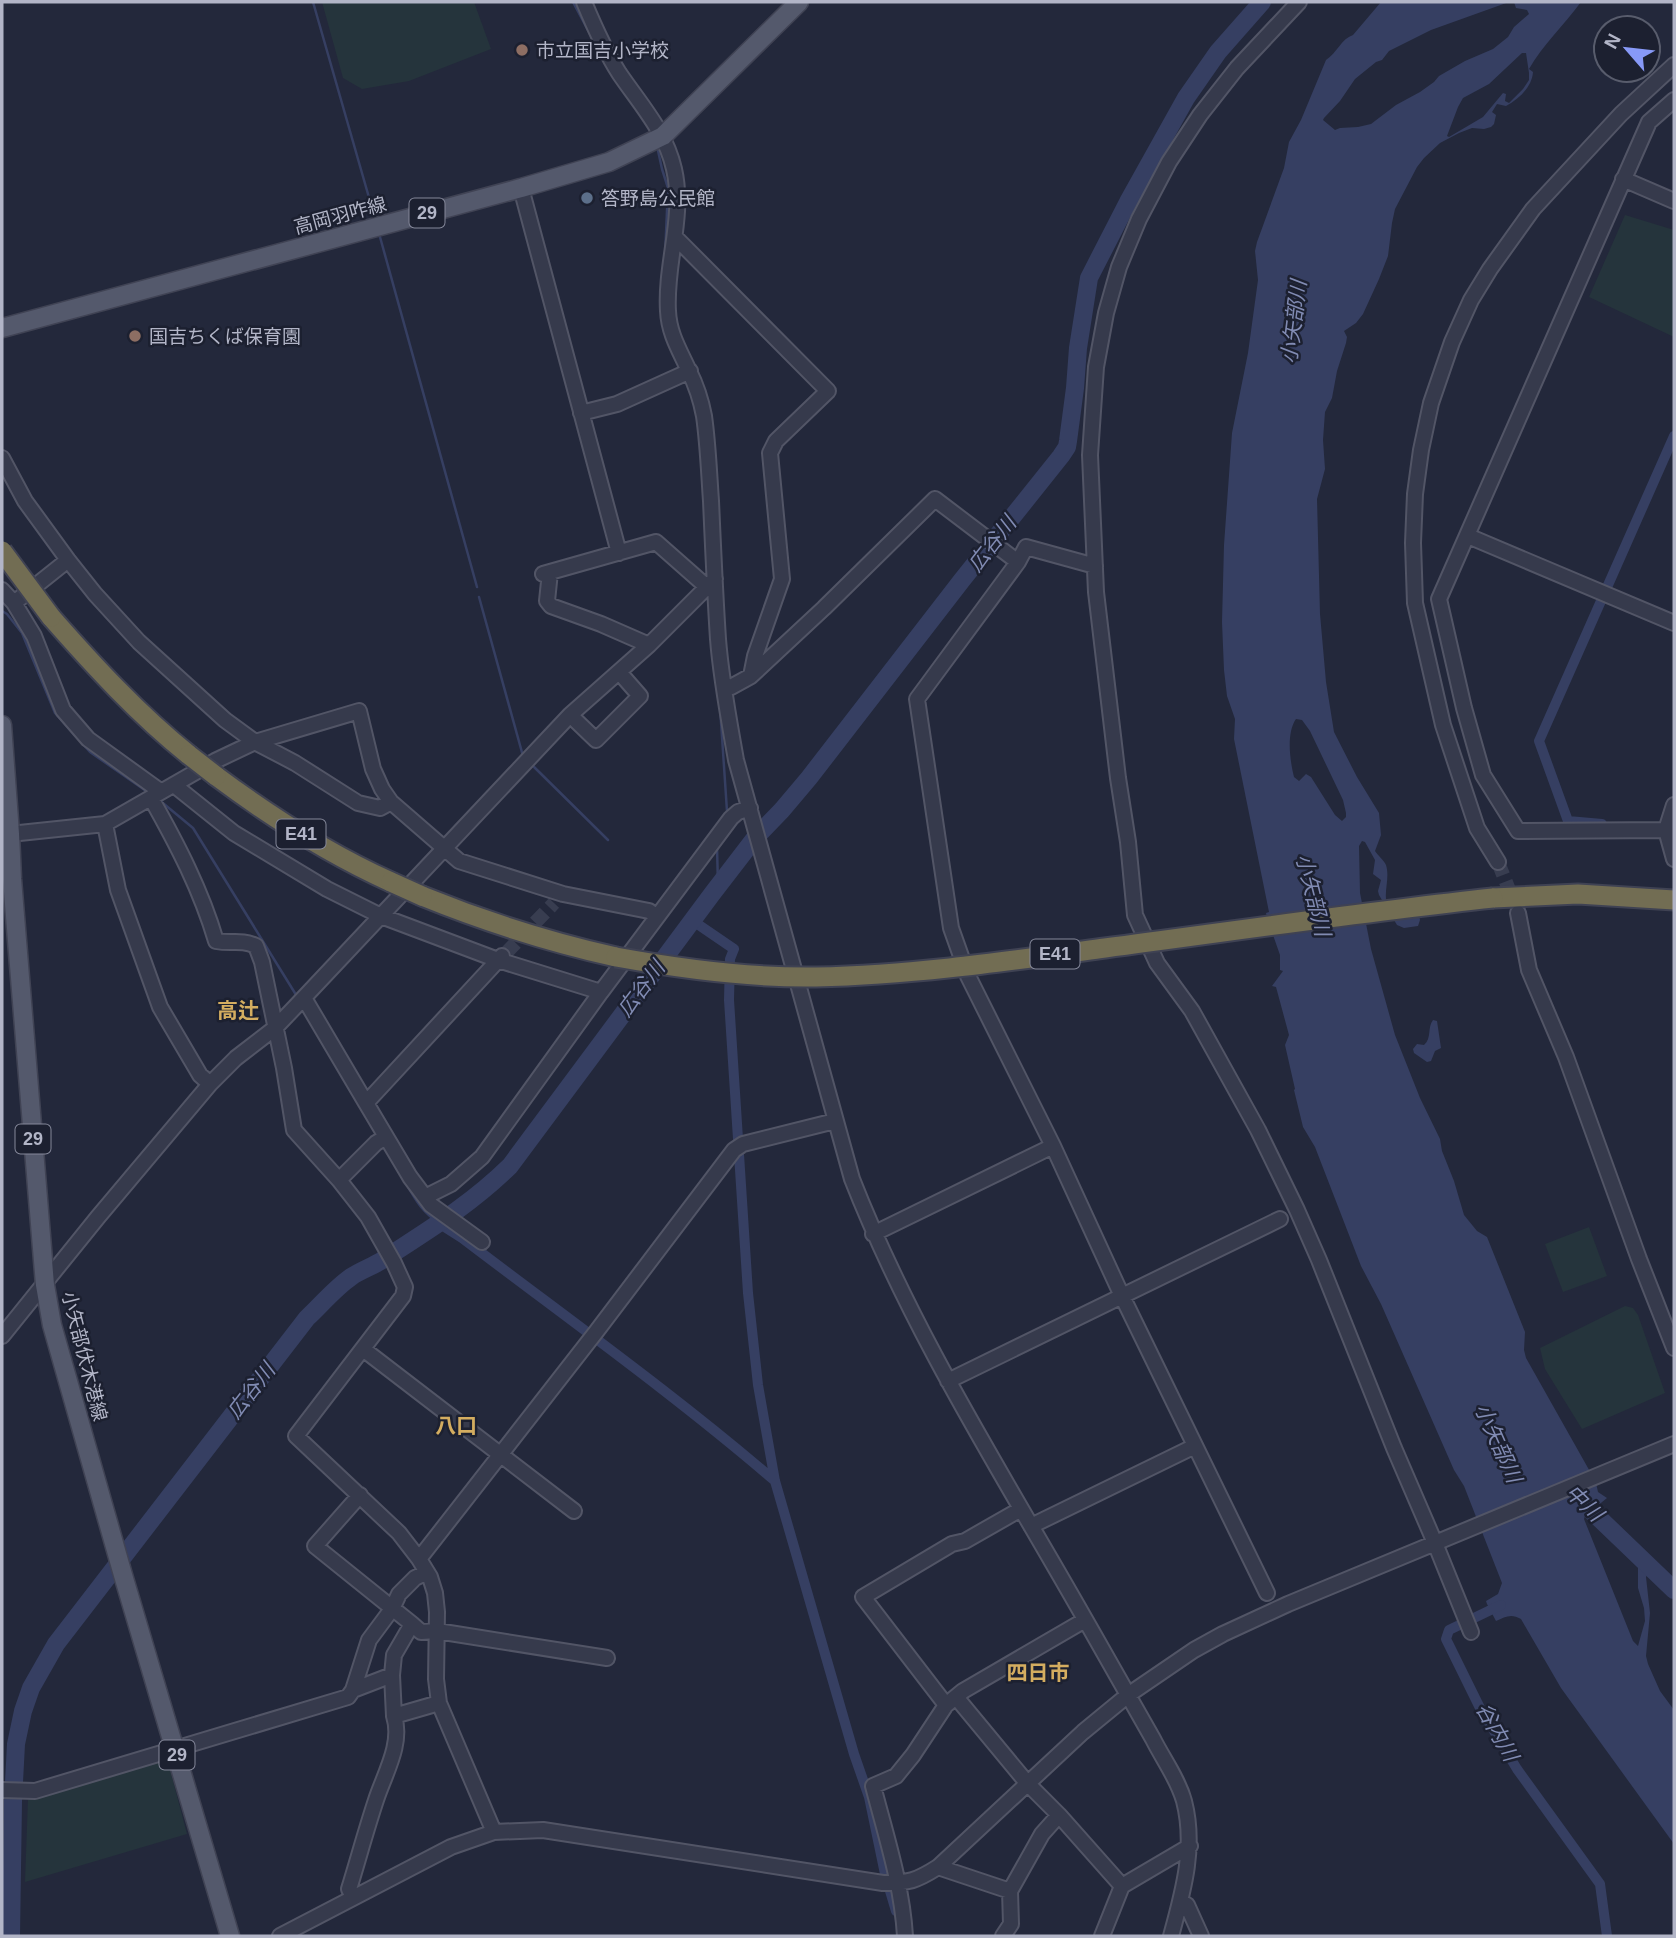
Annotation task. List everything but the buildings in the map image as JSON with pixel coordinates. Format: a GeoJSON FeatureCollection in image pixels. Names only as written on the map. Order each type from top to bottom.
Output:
{"type":"FeatureCollection","features":[{"type":"Feature","properties":{"kind":"highway","name":"E41"},"geometry":{"type":"LineString","coordinates":[[2,551],[51,617],[98,671],[189,755],[246,799],[312,840],[422,896],[521,933],[616,957],[665,966],[749,975],[862,975],[975,965],[1493,898],[1578,894],[1672,899]]}},
{"type":"Feature","properties":{"kind":"main road","name":"高岡羽咋線"},"geometry":{"type":"LineString","coordinates":[[2,328],[610,162],[663,136],[799,2]]}},
{"type":"Feature","properties":{"kind":"main road","name":"小矢部伏木港線"},"geometry":{"type":"LineString","coordinates":[[2,725],[10,834],[7,879],[45,1285],[52,1325],[122,1575],[230,1936]]}},
{"type":"Feature","properties":{"kind":"street"},"geometry":{"type":"LineString","coordinates":[[584,2],[618,71],[663,136],[674,168],[678,195],[668,312],[671,331],[685,373],[699,393],[704,417],[708,462],[711,583],[736,760],[852,1179],[873,1234],[948,1381],[1128,1695],[1183,1798],[1190,1846],[1171,1936]]}},
{"type":"Feature","properties":{"kind":"street"},"geometry":{"type":"LineString","coordinates":[[1299,2],[1237,68],[1194,124],[1163,173],[1139,219],[1119,267],[1106,313],[1096,367],[1090,455],[1096,592],[1135,915],[1157,962],[1192,1011],[1258,1130],[1297,1210],[1394,1448],[1438,1542],[1471,1632]]}},
{"type":"Feature","properties":{"kind":"street"},"geometry":{"type":"LineString","coordinates":[[1498,862],[1477,828],[1443,724],[1415,603],[1415,494],[1431,403],[1452,342],[1471,300],[1533,209],[1621,114],[1674,65]]}},
{"type":"Feature","properties":{"kind":"street"},"geometry":{"type":"LineString","coordinates":[[1667,830],[1518,831],[1483,775],[1464,708],[1439,599],[1649,122],[1674,100]]}},
{"type":"Feature","properties":{"kind":"street"},"geometry":{"type":"LineString","coordinates":[[1623,179],[1674,201]]}},
{"type":"Feature","properties":{"kind":"street"},"geometry":{"type":"LineString","coordinates":[[521,188],[619,553]]}},
{"type":"Feature","properties":{"kind":"street"},"geometry":{"type":"LineString","coordinates":[[675,237],[828,391],[776,442],[770,453],[782,579],[755,656],[751,676]]}},
{"type":"Feature","properties":{"kind":"street"},"geometry":{"type":"LineString","coordinates":[[581,413],[617,404],[685,373]]}},
{"type":"Feature","properties":{"kind":"street"},"geometry":{"type":"LineString","coordinates":[[2,458],[25,501],[95,594],[139,642],[225,720],[255,742],[295,763],[358,803],[380,808],[391,802]]}},
{"type":"Feature","properties":{"kind":"street"},"geometry":{"type":"LineString","coordinates":[[725,688],[751,676],[934,499],[1018,562]]}},
{"type":"Feature","properties":{"kind":"street"},"geometry":{"type":"LineString","coordinates":[[1468,536],[1674,623]]}},
{"type":"Feature","properties":{"kind":"street"},"geometry":{"type":"LineString","coordinates":[[649,645],[551,606],[547,601],[546,573],[656,542],[711,583]]}},
{"type":"Feature","properties":{"kind":"street"},"geometry":{"type":"LineString","coordinates":[[1095,566],[1026,547],[1018,562],[917,699],[951,928],[968,976],[1053,1146],[1122,1296],[1267,1593]]}},
{"type":"Feature","properties":{"kind":"street"},"geometry":{"type":"LineString","coordinates":[[14,603],[68,560]]}},
{"type":"Feature","properties":{"kind":"street"},"geometry":{"type":"LineString","coordinates":[[2,1336],[210,1084],[236,1058],[275,1028],[570,715],[649,645],[711,583]]}},
{"type":"Feature","properties":{"kind":"street"},"geometry":{"type":"LineString","coordinates":[[2,590],[14,603],[34,636],[63,710],[88,739],[159,793],[234,832],[327,889],[381,916],[601,992]]}},
{"type":"Feature","properties":{"kind":"street"},"geometry":{"type":"LineString","coordinates":[[570,715],[596,740],[640,696],[619,672]]}},
{"type":"Feature","properties":{"kind":"street"},"geometry":{"type":"LineString","coordinates":[[10,834],[105,824],[215,761],[255,742],[359,711],[373,768],[382,789],[391,802],[459,861],[558,899],[649,911],[657,917]]}},
{"type":"Feature","properties":{"kind":"street"},"geometry":{"type":"LineString","coordinates":[[159,793],[210,919],[216,941],[244,941],[256,946],[262,962],[294,1130],[368,1217],[405,1287],[403,1296],[296,1436],[360,1495],[398,1534],[423,1565],[435,1593],[436,1679],[439,1703],[494,1832]]}},
{"type":"Feature","properties":{"kind":"street"},"geometry":{"type":"LineString","coordinates":[[1674,805],[1667,830],[1674,856]]}},
{"type":"Feature","properties":{"kind":"street"},"geometry":{"type":"LineString","coordinates":[[425,1198],[451,1184],[482,1157],[731,818],[738,812],[751,813]]}},
{"type":"Feature","properties":{"kind":"street"},"geometry":{"type":"LineString","coordinates":[[105,824],[118,890],[160,1007],[200,1075],[210,1084]]}},
{"type":"Feature","properties":{"kind":"street"},"geometry":{"type":"LineString","coordinates":[[1518,913],[1529,970],[1573,1077],[1674,1348]]}},
{"type":"Feature","properties":{"kind":"street"},"geometry":{"type":"LineString","coordinates":[[366,1103],[502,956]]}},
{"type":"Feature","properties":{"kind":"street"},"geometry":{"type":"LineString","coordinates":[[300,1002],[366,1103],[381,1140],[431,1205],[481,1242]]}},
{"type":"Feature","properties":{"kind":"street"},"geometry":{"type":"LineString","coordinates":[[2,1790],[35,1791],[348,1697],[353,1690],[369,1640],[392,1609],[399,1594],[415,1578],[500,1454],[734,1150],[743,1144],[835,1121]]}},
{"type":"Feature","properties":{"kind":"street"},"geometry":{"type":"LineString","coordinates":[[339,1180],[381,1140]]}},
{"type":"Feature","properties":{"kind":"street"},"geometry":{"type":"LineString","coordinates":[[873,1234],[1053,1146]]}},
{"type":"Feature","properties":{"kind":"street"},"geometry":{"type":"LineString","coordinates":[[948,1381],[1280,1219]]}},
{"type":"Feature","properties":{"kind":"street"},"geometry":{"type":"LineString","coordinates":[[363,1349],[574,1511]]}},
{"type":"Feature","properties":{"kind":"street"},"geometry":{"type":"LineString","coordinates":[[280,1936],[451,1847],[494,1832],[543,1830],[892,1883],[917,1880],[938,1867],[1083,1732],[1128,1695],[1194,1650],[1288,1604],[1674,1444]]}},
{"type":"Feature","properties":{"kind":"street"},"geometry":{"type":"LineString","coordinates":[[1031,1526],[1195,1446]]}},
{"type":"Feature","properties":{"kind":"street"},"geometry":{"type":"LineString","coordinates":[[360,1495],[315,1546],[421,1632],[437,1631],[607,1658]]}},
{"type":"Feature","properties":{"kind":"street"},"geometry":{"type":"LineString","coordinates":[[1021,1509],[965,1541],[952,1544],[863,1597],[951,1701],[1122,1886]]}},
{"type":"Feature","properties":{"kind":"street"},"geometry":{"type":"LineString","coordinates":[[905,1936],[903,1907],[892,1883],[873,1786],[896,1776],[951,1701],[1085,1620]]}},
{"type":"Feature","properties":{"kind":"street"},"geometry":{"type":"LineString","coordinates":[[353,1898],[349,1889],[396,1739],[392,1675],[394,1655],[412,1624]]}},
{"type":"Feature","properties":{"kind":"street"},"geometry":{"type":"LineString","coordinates":[[353,1690],[392,1675]]}},
{"type":"Feature","properties":{"kind":"street"},"geometry":{"type":"LineString","coordinates":[[394,1716],[439,1703]]}},
{"type":"Feature","properties":{"kind":"street"},"geometry":{"type":"LineString","coordinates":[[1003,1936],[1011,1924],[1010,1891],[1042,1834],[1059,1815]]}},
{"type":"Feature","properties":{"kind":"street"},"geometry":{"type":"LineString","coordinates":[[1102,1936],[1122,1886],[1190,1846]]}},
{"type":"Feature","properties":{"kind":"street"},"geometry":{"type":"LineString","coordinates":[[938,1867],[1010,1891]]}},
{"type":"Feature","properties":{"kind":"street"},"geometry":{"type":"LineString","coordinates":[[1180,1902],[1187,1905],[1201,1936]]}},
{"type":"Feature","properties":{"kind":"shaded area"},"geometry":{"type":"Polygon","coordinates":[[[322,2],[474,2],[491,49],[409,81],[362,89],[343,78],[322,2]]]}},
{"type":"Feature","properties":{"kind":"shaded area"},"geometry":{"type":"Polygon","coordinates":[[[1625,215],[1674,230],[1674,337],[1589,297],[1625,215]]]}},
{"type":"Feature","properties":{"kind":"shaded area"},"geometry":{"type":"Polygon","coordinates":[[[1589,1227],[1607,1276],[1563,1292],[1545,1244],[1589,1227]]]}},
{"type":"Feature","properties":{"kind":"shaded area"},"geometry":{"type":"Polygon","coordinates":[[[1625,1306],[1633,1308],[1638,1315],[1665,1393],[1582,1429],[1545,1369],[1540,1348],[1625,1306]]]}},
{"type":"Feature","properties":{"kind":"shaded area"},"geometry":{"type":"Polygon","coordinates":[[[162,1756],[167,1758],[187,1834],[25,1882],[28,1799],[162,1756]]]}},
{"type":"Feature","properties":{"kind":"water","name":"小矢部川"},"geometry":{"type":"Polygon","coordinates":[[[1381,2],[1509,2],[1431,30],[1389,51],[1382,60],[1355,79],[1324,118],[1335,130],[1371,124],[1396,105],[1420,92],[1439,76],[1493,49],[1529,14],[1527,10],[1516,8],[1514,2],[1581,2],[1534,60],[1529,69],[1533,72],[1532,77],[1524,92],[1506,106],[1497,104],[1492,112],[1496,115],[1491,127],[1472,128],[1440,143],[1417,167],[1395,209],[1388,256],[1363,314],[1344,331],[1346,343],[1332,398],[1325,412],[1325,469],[1317,499],[1320,614],[1334,732],[1379,813],[1381,835],[1375,851],[1386,865],[1388,907],[1400,920],[1406,919],[1418,908],[1418,926],[1404,928],[1397,925],[1379,895],[1381,880],[1373,874],[1375,860],[1362,841],[1359,846],[1360,893],[1371,949],[1395,1035],[1440,1139],[1464,1215],[1477,1231],[1487,1237],[1525,1332],[1526,1358],[1588,1468],[1598,1492],[1607,1498],[1584,1519],[1633,1641],[1638,1646],[1645,1621],[1638,1588],[1638,1567],[1647,1575],[1650,1613],[1646,1656],[1660,1691],[1674,1710],[1674,1844],[1561,1688],[1521,1619],[1511,1616],[1496,1621],[1487,1604],[1486,1601],[1498,1594],[1502,1583],[1464,1486],[1454,1470],[1381,1304],[1361,1266],[1315,1147],[1303,1127],[1285,1045],[1289,1035],[1276,987],[1272,986],[1283,971],[1280,970],[1280,955],[1266,913],[1269,912],[1234,739],[1235,719],[1227,696],[1224,670],[1224,545],[1232,433],[1248,353],[1258,280],[1255,251],[1257,242],[1284,168],[1289,142],[1326,60],[1353,35],[1381,2]],[[1522,53],[1489,84],[1463,98],[1447,136],[1483,117],[1503,93],[1506,94],[1505,101],[1509,103],[1523,89],[1529,80],[1529,73],[1526,53],[1522,53]],[[1296,719],[1290,739],[1294,777],[1299,781],[1306,774],[1311,777],[1335,815],[1342,821],[1346,817],[1343,800],[1310,731],[1302,720],[1296,719]]]}},
{"type":"Feature","properties":{"kind":"water"},"geometry":{"type":"Polygon","coordinates":[[[1433,1020],[1437,1021],[1441,1048],[1435,1051],[1431,1061],[1427,1062],[1414,1053],[1413,1049],[1417,1044],[1424,1045],[1433,1020]]]}},
{"type":"Feature","properties":{"kind":"waterway"},"geometry":{"type":"LineString","coordinates":[[313,2],[374,215]]}},
{"type":"Feature","properties":{"kind":"waterway"},"geometry":{"type":"LineString","coordinates":[[573,2],[591,36]]}},
{"type":"Feature","properties":{"kind":"waterway","name":"広谷川"},"geometry":{"type":"LineString","coordinates":[[11,1936],[16,1744],[31,1688],[56,1644],[307,1318],[345,1281],[449,1216],[510,1166],[755,838],[809,778],[1061,456],[1068,441],[1089,278],[1186,98],[1218,52],[1262,2]]}},
{"type":"Feature","properties":{"kind":"waterway"},"geometry":{"type":"LineString","coordinates":[[657,146],[668,188],[665,256]]}},
{"type":"Feature","properties":{"kind":"waterway"},"geometry":{"type":"LineString","coordinates":[[380,237],[477,587]]}},
{"type":"Feature","properties":{"kind":"waterway"},"geometry":{"type":"LineString","coordinates":[[1602,824],[1568,821],[1539,741],[1674,436]]}},
{"type":"Feature","properties":{"kind":"waterway"},"geometry":{"type":"LineString","coordinates":[[479,597],[523,756]]}},
{"type":"Feature","properties":{"kind":"waterway"},"geometry":{"type":"LineString","coordinates":[[2,611],[22,633],[55,713],[90,752],[149,793]]}},
{"type":"Feature","properties":{"kind":"waterway"},"geometry":{"type":"LineString","coordinates":[[720,707],[727,811]]}},
{"type":"Feature","properties":{"kind":"waterway"},"geometry":{"type":"LineString","coordinates":[[530,763],[608,840]]}},
{"type":"Feature","properties":{"kind":"waterway"},"geometry":{"type":"LineString","coordinates":[[158,799],[193,828],[298,998]]}},
{"type":"Feature","properties":{"kind":"waterway"},"geometry":{"type":"LineString","coordinates":[[717,847],[718,886]]}},
{"type":"Feature","properties":{"kind":"waterway"},"geometry":{"type":"LineString","coordinates":[[693,921],[734,949],[730,959],[729,1000],[748,1293],[758,1385],[775,1481],[854,1754],[869,1797],[885,1874],[896,1911]]}},
{"type":"Feature","properties":{"kind":"waterway"},"geometry":{"type":"LineString","coordinates":[[407,1185],[421,1207],[440,1224]]}},
{"type":"Feature","properties":{"kind":"waterway"},"geometry":{"type":"LineString","coordinates":[[440,1224],[660,1387],[775,1481]]}},
{"type":"Feature","properties":{"kind":"waterway","name":"中川"},"geometry":{"type":"LineString","coordinates":[[1576,1496],[1674,1590]]}},
{"type":"Feature","properties":{"kind":"waterway","name":"谷内川"},"geometry":{"type":"LineString","coordinates":[[1501,1605],[1449,1630],[1446,1639],[1480,1708],[1517,1769],[1600,1884],[1607,1936]]}},
{"type":"Feature","properties":{"kind":"tunnel"},"geometry":{"type":"LineString","coordinates":[[1498,862],[1515,905]]}},
{"type":"Feature","properties":{"kind":"tunnel"},"geometry":{"type":"LineString","coordinates":[[506,953],[554,903]]}},
{"type":"Feature","properties":{"kind":"place","name":"市立国吉小学校"},"geometry":{"type":"Point","coordinates":[522,50]}},
{"type":"Feature","properties":{"kind":"place","name":"答野島公民館"},"geometry":{"type":"Point","coordinates":[587,198]}},
{"type":"Feature","properties":{"kind":"place","name":"国吉ちくば保育園"},"geometry":{"type":"Point","coordinates":[135,336]}},
{"type":"Feature","properties":{"kind":"district","name":"高辻"},"geometry":{"type":"Point","coordinates":[238,1011]}},
{"type":"Feature","properties":{"kind":"district","name":"八口"},"geometry":{"type":"Point","coordinates":[456,1426]}},
{"type":"Feature","properties":{"kind":"district","name":"四日市"},"geometry":{"type":"Point","coordinates":[1038,1673]}}]}
